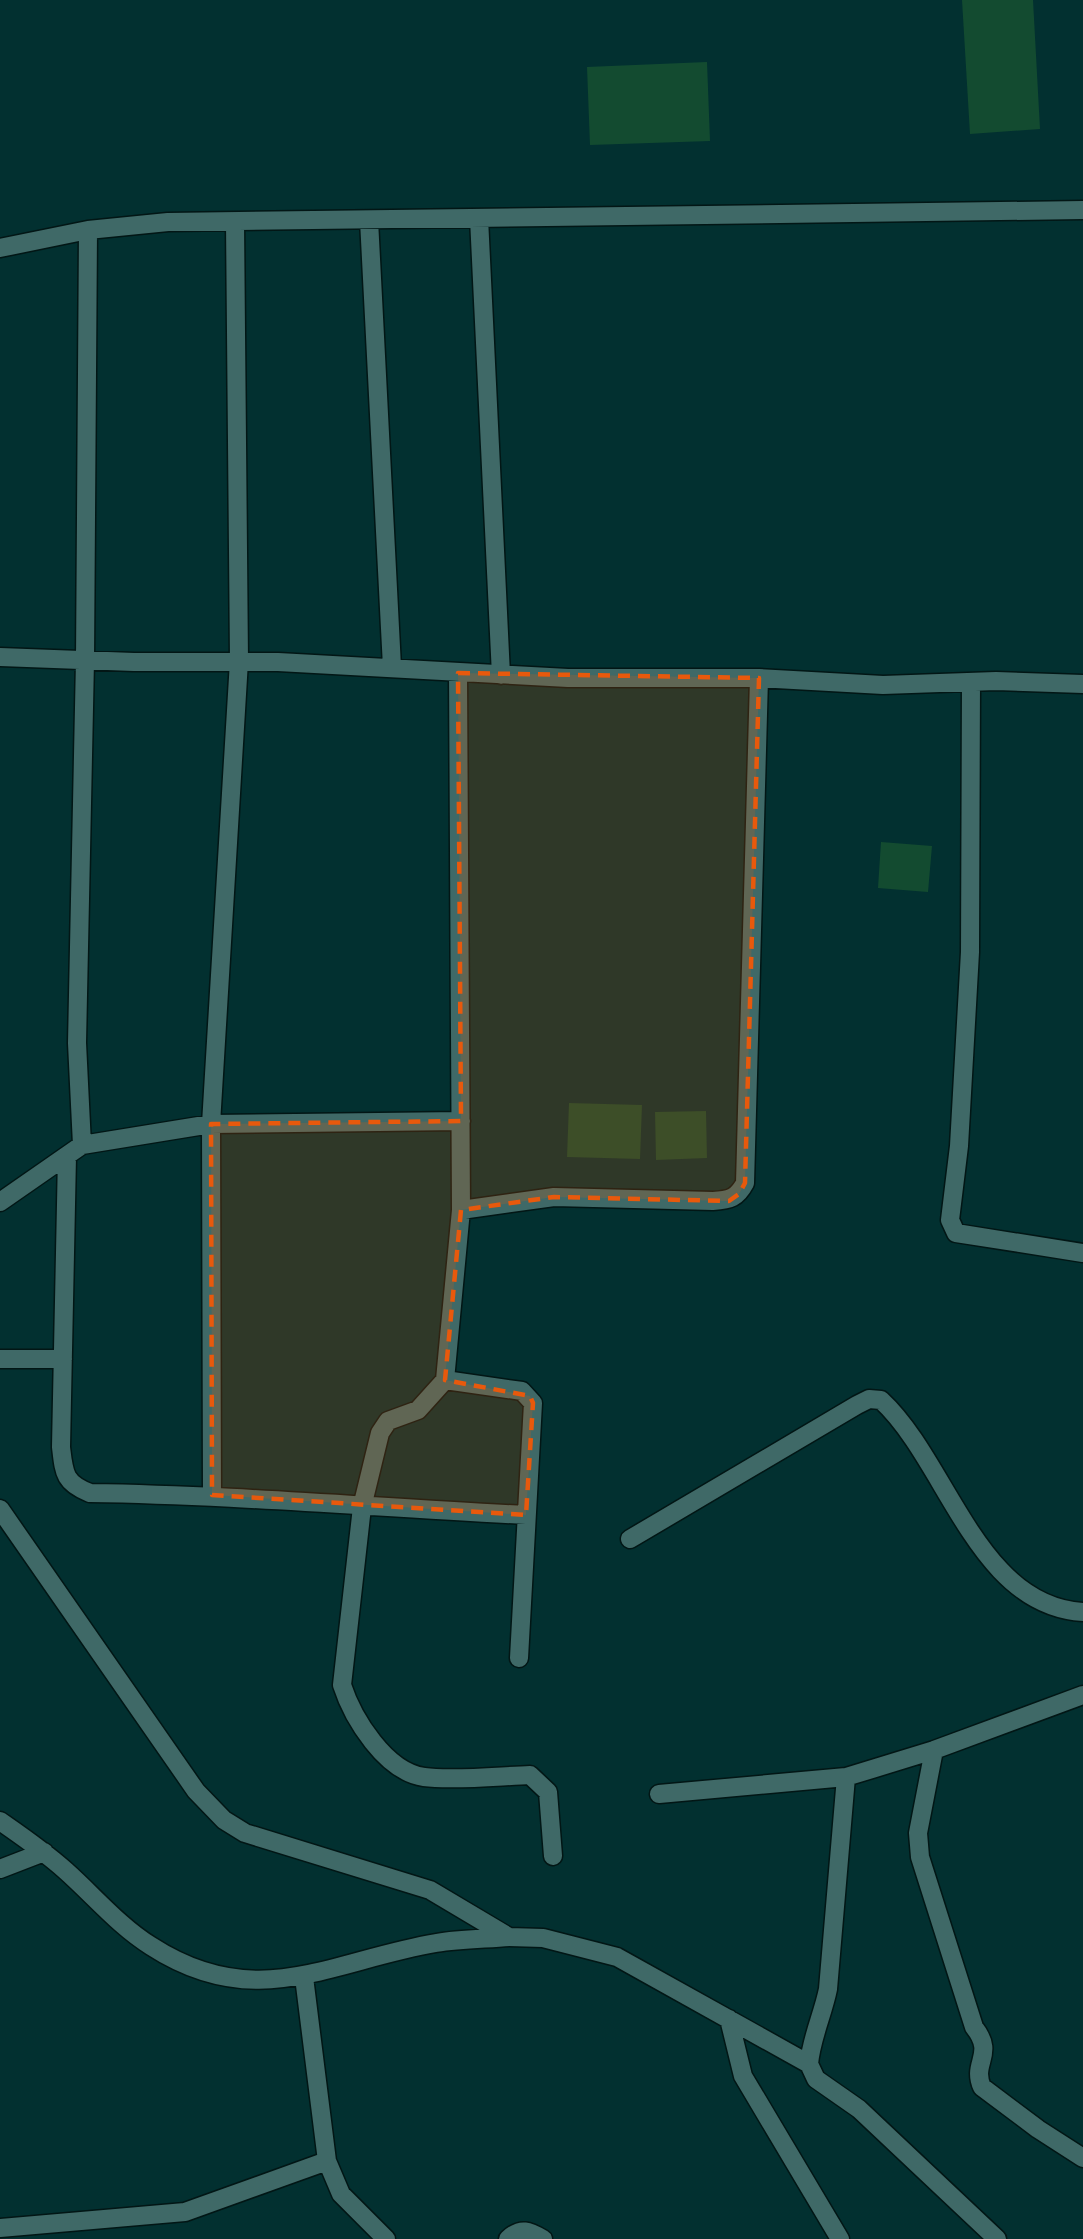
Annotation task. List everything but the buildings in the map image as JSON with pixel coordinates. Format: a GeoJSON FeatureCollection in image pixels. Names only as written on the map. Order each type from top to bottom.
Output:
{"type":"FeatureCollection","features":[{"type":"Feature","properties":{"kind":"street"},"geometry":{"type":"LineString","coordinates":[[0,248],[88,230],[168,222],[1083,210]]}},
{"type":"Feature","properties":{"kind":"street"},"geometry":{"type":"LineString","coordinates":[[479,218],[501,675]]}},
{"type":"Feature","properties":{"kind":"street"},"geometry":{"type":"LineString","coordinates":[[369,220],[392,667]]}},
{"type":"Feature","properties":{"kind":"street"},"geometry":{"type":"LineString","coordinates":[[212,1495],[212,1124],[239,661],[235,222]]}},
{"type":"Feature","properties":{"kind":"street"},"geometry":{"type":"LineString","coordinates":[[82,1145],[77,1043],[85,660],[88,230]]}},
{"type":"Feature","properties":{"kind":"street"},"geometry":{"type":"LineString","coordinates":[[0,657],[239,661],[579,678],[759,678],[883,685],[971,682],[1083,684]]}},
{"type":"Feature","properties":{"kind":"street"},"geometry":{"type":"LineString","coordinates":[[458,673],[461,1210],[445,1380],[418,1410],[388,1421],[380,1433],[362,1507],[342,1685],[349,1707],[366,1733],[399,1768],[424,1777],[530,1776],[541,1783],[548,1792],[553,1856]]}},
{"type":"Feature","properties":{"kind":"street"},"geometry":{"type":"LineString","coordinates":[[461,1210],[554,1197],[713,1201],[729,1200],[739,1194],[745,1183],[759,678]]}},
{"type":"Feature","properties":{"kind":"street"},"geometry":{"type":"LineString","coordinates":[[971,682],[970,952],[959,1146],[950,1220],[956,1233],[1083,1253]]}},
{"type":"Feature","properties":{"kind":"street"},"geometry":{"type":"LineString","coordinates":[[0,1202],[82,1145],[212,1124],[461,1121]]}},
{"type":"Feature","properties":{"kind":"street"},"geometry":{"type":"LineString","coordinates":[[67,1156],[61,1447],[64,1472],[73,1486],[90,1493],[212,1495],[362,1507],[526,1515]]}},
{"type":"Feature","properties":{"kind":"street"},"geometry":{"type":"LineString","coordinates":[[0,1359],[63,1359]]}},
{"type":"Feature","properties":{"kind":"street"},"geometry":{"type":"LineString","coordinates":[[445,1380],[522,1391],[530,1396],[534,1403],[519,1658]]}},
{"type":"Feature","properties":{"kind":"street"},"geometry":{"type":"LineString","coordinates":[[630,1539],[858,1405],[870,1399],[881,1400],[903,1425],[995,1564],[1022,1590],[1045,1605],[1083,1612]]}},
{"type":"Feature","properties":{"kind":"street"},"geometry":{"type":"LineString","coordinates":[[0,1509],[196,1791],[224,1820],[245,1833],[430,1890],[509,1937]]}},
{"type":"Feature","properties":{"kind":"street"},"geometry":{"type":"LineString","coordinates":[[659,1794],[846,1777],[934,1750],[1083,1695]]}},
{"type":"Feature","properties":{"kind":"street"},"geometry":{"type":"LineString","coordinates":[[934,1750],[918,1833],[920,1857],[974,2027],[982,2037],[985,2049],[979,2079],[982,2087],[1083,2158]]}},
{"type":"Feature","properties":{"kind":"street"},"geometry":{"type":"LineString","coordinates":[[846,1777],[828,1989],[822,2017],[810,2050],[809,2064],[816,2079],[859,2109],[997,2239]]}},
{"type":"Feature","properties":{"kind":"street"},"geometry":{"type":"LineString","coordinates":[[0,1821],[44,1852],[125,1928],[182,1965],[222,1977],[265,1980],[304,1977],[436,1943],[509,1937],[543,1938],[617,1957],[809,2064]]}},
{"type":"Feature","properties":{"kind":"street"},"geometry":{"type":"LineString","coordinates":[[0,1869],[44,1852]]}},
{"type":"Feature","properties":{"kind":"street"},"geometry":{"type":"LineString","coordinates":[[304,1977],[327,2161],[342,2194],[386,2239]]}},
{"type":"Feature","properties":{"kind":"street"},"geometry":{"type":"LineString","coordinates":[[729,2019],[742,2076],[840,2239]]}},
{"type":"Feature","properties":{"kind":"street"},"geometry":{"type":"LineString","coordinates":[[0,2228],[185,2212],[327,2161]]}},
{"type":"Feature","properties":{"kind":"street"},"geometry":{"type":"LineString","coordinates":[[508,2239],[519,2231],[528,2230],[543,2239]]}},
{"type":"Feature","properties":{"kind":"highlighted area"},"geometry":{"type":"Polygon","coordinates":[[[458,673],[759,678],[745,1183],[739,1194],[729,1201],[554,1197],[461,1210],[445,1380],[530,1396],[533,1403],[526,1515],[212,1495],[211,1124],[461,1121],[458,673]]]}}]}
